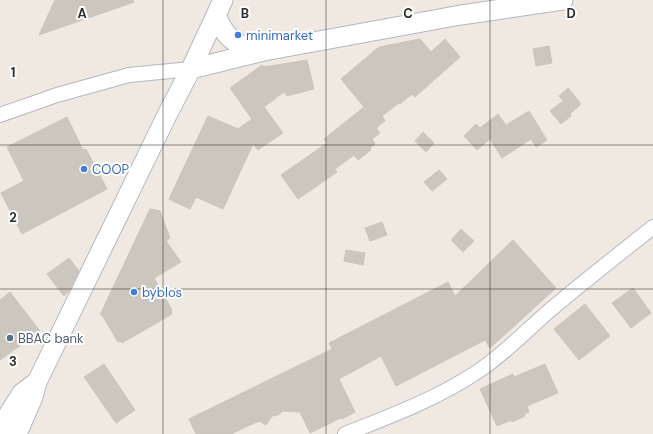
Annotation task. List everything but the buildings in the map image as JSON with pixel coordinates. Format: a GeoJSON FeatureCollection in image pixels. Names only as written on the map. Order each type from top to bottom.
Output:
{"type":"FeatureCollection","features":[{"type":"Feature","properties":{"kind":"main road"},"geometry":{"type":"LineString","coordinates":[[191,69],[264,51],[461,15],[563,0]]}},
{"type":"Feature","properties":{"kind":"main road"},"geometry":{"type":"LineString","coordinates":[[220,7],[223,30],[231,39],[244,47],[264,51]]}},
{"type":"Feature","properties":{"kind":"main road"},"geometry":{"type":"LineString","coordinates":[[8,428],[22,392],[37,382],[220,7]]}},
{"type":"Feature","properties":{"kind":"street"},"geometry":{"type":"LineString","coordinates":[[0,115],[57,95],[129,75],[191,69]]}},
{"type":"Feature","properties":{"kind":"street"},"geometry":{"type":"LineString","coordinates":[[345,434],[428,400],[480,370],[582,282],[653,227]]}},
{"type":"Feature","properties":{"kind":"place","name":"minimarket"},"geometry":{"type":"Point","coordinates":[238,35]}},
{"type":"Feature","properties":{"kind":"place","name":"COOP"},"geometry":{"type":"Point","coordinates":[84,169]}},
{"type":"Feature","properties":{"kind":"place","name":"byblos"},"geometry":{"type":"Point","coordinates":[134,292]}},
{"type":"Feature","properties":{"kind":"place","name":"BBAC bank"},"geometry":{"type":"Point","coordinates":[10,338]}}]}
